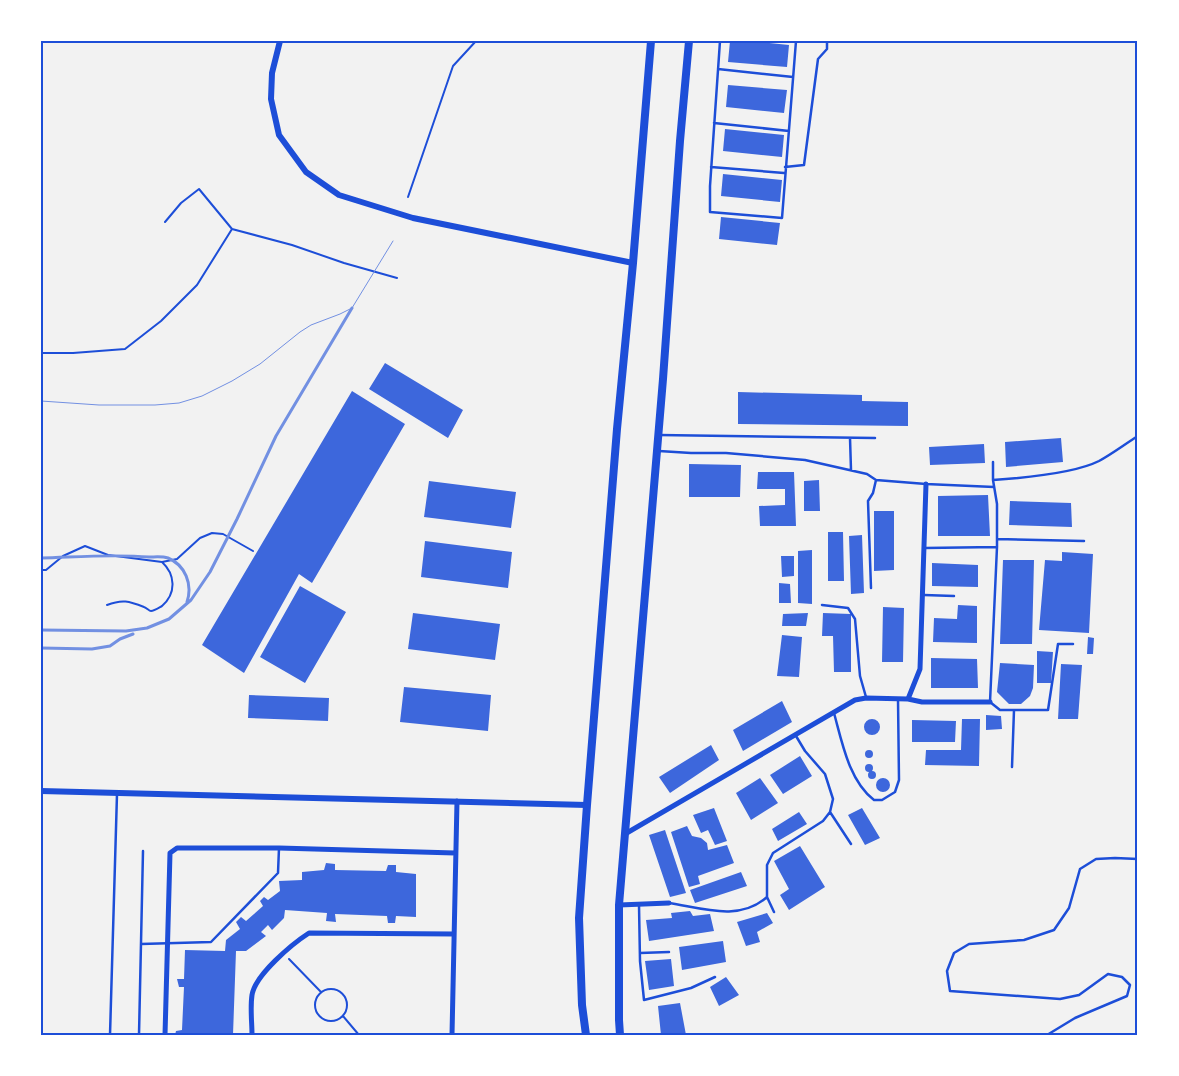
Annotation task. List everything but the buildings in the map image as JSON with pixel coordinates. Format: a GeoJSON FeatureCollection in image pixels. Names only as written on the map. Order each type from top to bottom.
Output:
{"type":"FeatureCollection","features":[{"type":"Feature","properties":{"kind":"main road"},"geometry":{"type":"LineString","coordinates":[[586,1035],[582,1005],[579,918],[616,430],[651,41]]}},
{"type":"Feature","properties":{"kind":"main road"},"geometry":{"type":"LineString","coordinates":[[620,1035],[619,906],[689,41]]}},
{"type":"Feature","properties":{"kind":"street"},"geometry":{"type":"LineString","coordinates":[[280,41],[272,73],[271,98],[279,136],[306,172],[339,194],[413,218],[632,263]]}},
{"type":"Feature","properties":{"kind":"street"},"geometry":{"type":"LineString","coordinates":[[908,699],[920,669],[926,484]]}},
{"type":"Feature","properties":{"kind":"street"},"geometry":{"type":"LineString","coordinates":[[625,834],[855,700],[866,698],[908,699],[922,702],[990,702]]}},
{"type":"Feature","properties":{"kind":"street"},"geometry":{"type":"LineString","coordinates":[[41,791],[587,805]]}},
{"type":"Feature","properties":{"kind":"street"},"geometry":{"type":"LineString","coordinates":[[452,1035],[457,801]]}},
{"type":"Feature","properties":{"kind":"street"},"geometry":{"type":"LineString","coordinates":[[165,1035],[170,853],[178,848],[279,848],[455,853]]}},
{"type":"Feature","properties":{"kind":"street"},"geometry":{"type":"LineString","coordinates":[[619,906],[669,903]]}},
{"type":"Feature","properties":{"kind":"street"},"geometry":{"type":"LineString","coordinates":[[252,1035],[252,995],[258,981],[265,970],[309,933],[454,934]]}},
{"type":"Feature","properties":{"kind":"lane"},"geometry":{"type":"LineString","coordinates":[[720,41],[711,167],[710,212],[782,218],[796,41]]}},
{"type":"Feature","properties":{"kind":"lane"},"geometry":{"type":"LineString","coordinates":[[785,167],[804,164],[818,59],[827,49],[827,41]]}},
{"type":"Feature","properties":{"kind":"lane"},"geometry":{"type":"LineString","coordinates":[[718,69],[793,77]]}},
{"type":"Feature","properties":{"kind":"lane"},"geometry":{"type":"LineString","coordinates":[[714,123],[788,131]]}},
{"type":"Feature","properties":{"kind":"lane"},"geometry":{"type":"LineString","coordinates":[[711,167],[785,173]]}},
{"type":"Feature","properties":{"kind":"lane"},"geometry":{"type":"LineString","coordinates":[[658,435],[875,438]]}},
{"type":"Feature","properties":{"kind":"lane"},"geometry":{"type":"LineString","coordinates":[[993,480],[1031,477],[1079,468],[1098,462],[1138,436]]}},
{"type":"Feature","properties":{"kind":"lane"},"geometry":{"type":"LineString","coordinates":[[850,438],[851,470]]}},
{"type":"Feature","properties":{"kind":"lane"},"geometry":{"type":"LineString","coordinates":[[656,450],[726,453],[805,460],[867,474],[876,480],[994,487]]}},
{"type":"Feature","properties":{"kind":"lane"},"geometry":{"type":"LineString","coordinates":[[993,462],[993,480],[997,504],[997,547],[990,702],[1000,710],[1048,710],[1058,644],[1073,644]]}},
{"type":"Feature","properties":{"kind":"lane"},"geometry":{"type":"LineString","coordinates":[[871,588],[868,501],[876,480]]}},
{"type":"Feature","properties":{"kind":"lane"},"geometry":{"type":"LineString","coordinates":[[997,539],[1084,541]]}},
{"type":"Feature","properties":{"kind":"lane"},"geometry":{"type":"LineString","coordinates":[[924,548],[997,547]]}},
{"type":"Feature","properties":{"kind":"lane"},"geometry":{"type":"LineString","coordinates":[[922,595],[954,596]]}},
{"type":"Feature","properties":{"kind":"lane"},"geometry":{"type":"LineString","coordinates":[[822,606],[848,608],[856,619],[860,676],[866,698]]}},
{"type":"Feature","properties":{"kind":"lane"},"geometry":{"type":"LineString","coordinates":[[834,712],[847,760],[866,794],[874,800],[882,800],[895,792],[899,780],[898,699]]}},
{"type":"Feature","properties":{"kind":"lane"},"geometry":{"type":"LineString","coordinates":[[1012,767],[1014,710]]}},
{"type":"Feature","properties":{"kind":"lane"},"geometry":{"type":"LineString","coordinates":[[774,912],[767,897],[767,864],[773,854],[823,821],[830,812],[833,799],[824,774],[805,751],[795,734]]}},
{"type":"Feature","properties":{"kind":"lane"},"geometry":{"type":"LineString","coordinates":[[110,1035],[117,792]]}},
{"type":"Feature","properties":{"kind":"lane"},"geometry":{"type":"LineString","coordinates":[[830,812],[851,844]]}},
{"type":"Feature","properties":{"kind":"lane"},"geometry":{"type":"LineString","coordinates":[[141,944],[211,942],[278,873],[279,848]]}},
{"type":"Feature","properties":{"kind":"lane"},"geometry":{"type":"LineString","coordinates":[[139,1035],[143,851]]}},
{"type":"Feature","properties":{"kind":"lane"},"geometry":{"type":"LineString","coordinates":[[1047,1035],[1075,1018],[1127,996],[1130,985],[1122,977],[1108,974],[1079,995],[1060,1000],[950,991],[947,972],[954,953],[969,944],[1024,940],[1054,930],[1069,908],[1080,869],[1096,859],[1138,859]]}},
{"type":"Feature","properties":{"kind":"lane"},"geometry":{"type":"LineString","coordinates":[[669,903],[730,913],[758,906],[767,897]]}},
{"type":"Feature","properties":{"kind":"lane"},"geometry":{"type":"LineString","coordinates":[[638,905],[644,1000],[690,988],[715,976]]}},
{"type":"Feature","properties":{"kind":"lane"},"geometry":{"type":"LineString","coordinates":[[640,953],[669,952]]}},
{"type":"Feature","properties":{"kind":"path"},"geometry":{"type":"LineString","coordinates":[[408,196],[452,66],[476,41]]}},
{"type":"Feature","properties":{"kind":"path"},"geometry":{"type":"LineString","coordinates":[[165,222],[181,203],[199,189],[232,229],[292,245],[344,264],[397,278]]}},
{"type":"Feature","properties":{"kind":"path"},"geometry":{"type":"LineString","coordinates":[[41,353],[125,350],[161,321],[197,285],[232,229]]}},
{"type":"Feature","properties":{"kind":"path"},"geometry":{"type":"LineString","coordinates":[[41,570],[46,570],[63,556],[86,546],[108,556],[162,562],[176,559],[200,538],[212,533],[223,534],[253,551]]}},
{"type":"Feature","properties":{"kind":"path"},"geometry":{"type":"LineString","coordinates":[[107,604],[120,600],[151,611],[160,608],[172,593],[173,583],[169,569],[162,562]]}},
{"type":"Feature","properties":{"kind":"path"},"geometry":{"type":"LineString","coordinates":[[284,954],[321,992]]}},
{"type":"Feature","properties":{"kind":"path"},"geometry":{"type":"LineString","coordinates":[[331,989],[341,992],[345,996],[347,1006],[343,1016],[333,1021],[319,1015],[316,1011],[316,1001],[321,992],[331,989]]}},
{"type":"Feature","properties":{"kind":"path"},"geometry":{"type":"LineString","coordinates":[[343,1016],[359,1035]]}},
{"type":"Feature","properties":{"kind":"tram line"},"geometry":{"type":"LineString","coordinates":[[41,401],[99,405],[155,405],[179,403],[202,396],[260,364],[311,325],[352,308],[393,241]]}},
{"type":"Feature","properties":{"kind":"railway"},"geometry":{"type":"LineString","coordinates":[[41,630],[126,631],[147,628],[169,619],[191,600],[210,572],[276,436],[352,308]]}},
{"type":"Feature","properties":{"kind":"railway"},"geometry":{"type":"LineString","coordinates":[[41,558],[108,556],[168,558],[179,565],[186,576],[189,589],[187,602]]}},
{"type":"Feature","properties":{"kind":"railway"},"geometry":{"type":"LineString","coordinates":[[41,648],[92,649],[110,646],[120,639],[133,634]]}}]}
